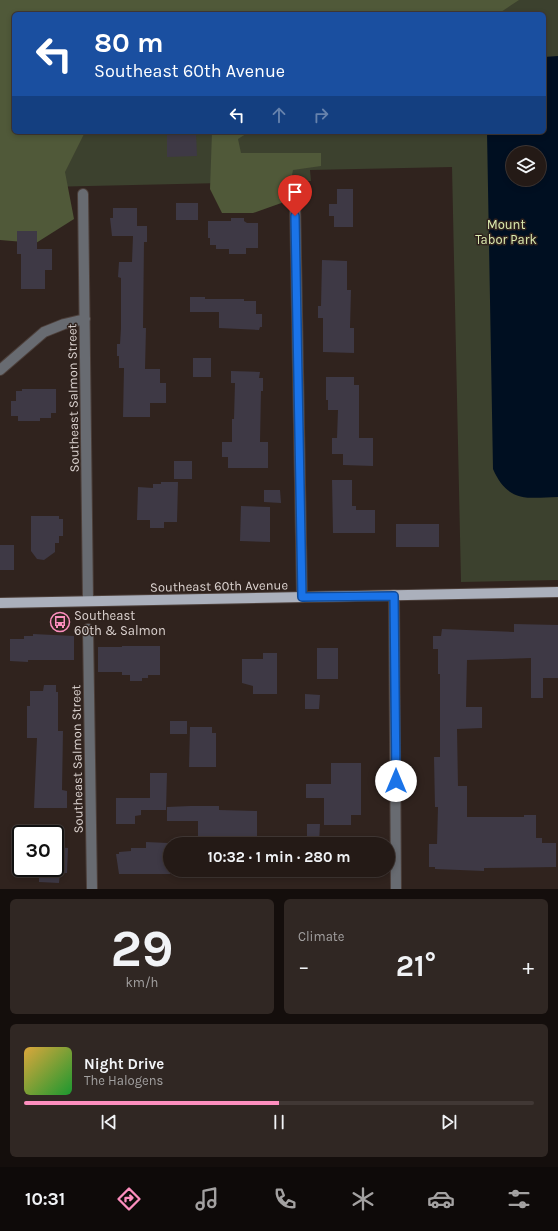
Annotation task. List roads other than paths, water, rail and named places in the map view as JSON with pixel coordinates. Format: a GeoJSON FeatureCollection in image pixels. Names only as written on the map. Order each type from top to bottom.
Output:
{"type":"FeatureCollection","features":[{"type":"Feature","properties":{"kind":"main road","name":"Southeast 60th Avenue"},"geometry":{"type":"LineString","coordinates":[[0,603],[558,592]]}},
{"type":"Feature","properties":{"kind":"street","name":"Southeast Salmon Street"},"geometry":{"type":"LineString","coordinates":[[83,194],[88,601]]}},
{"type":"Feature","properties":{"kind":"street"},"geometry":{"type":"LineString","coordinates":[[295,200],[302,597]]}},
{"type":"Feature","properties":{"kind":"street"},"geometry":{"type":"LineString","coordinates":[[0,370],[44,332],[64,324],[85,319]]}},
{"type":"Feature","properties":{"kind":"street"},"geometry":{"type":"LineString","coordinates":[[394,596],[396,889]]}},
{"type":"Feature","properties":{"kind":"street","name":"Southeast Salmon Street"},"geometry":{"type":"LineString","coordinates":[[88,629],[92,889]]}},
{"type":"Feature","properties":{"kind":"water"},"geometry":{"type":"Polygon","coordinates":[[[558,56],[558,497],[528,498],[520,496],[505,488],[493,469],[487,134],[546,134],[546,57],[558,56]]]}},
{"type":"Feature","properties":{"kind":"place","name":"Southeast 60th & Salmon"},"geometry":{"type":"Point","coordinates":[60,622]}},
{"type":"Feature","properties":{"kind":"park label","name":"Mount Tabor Park"},"geometry":{"type":"Point","coordinates":[506,232]}}]}
